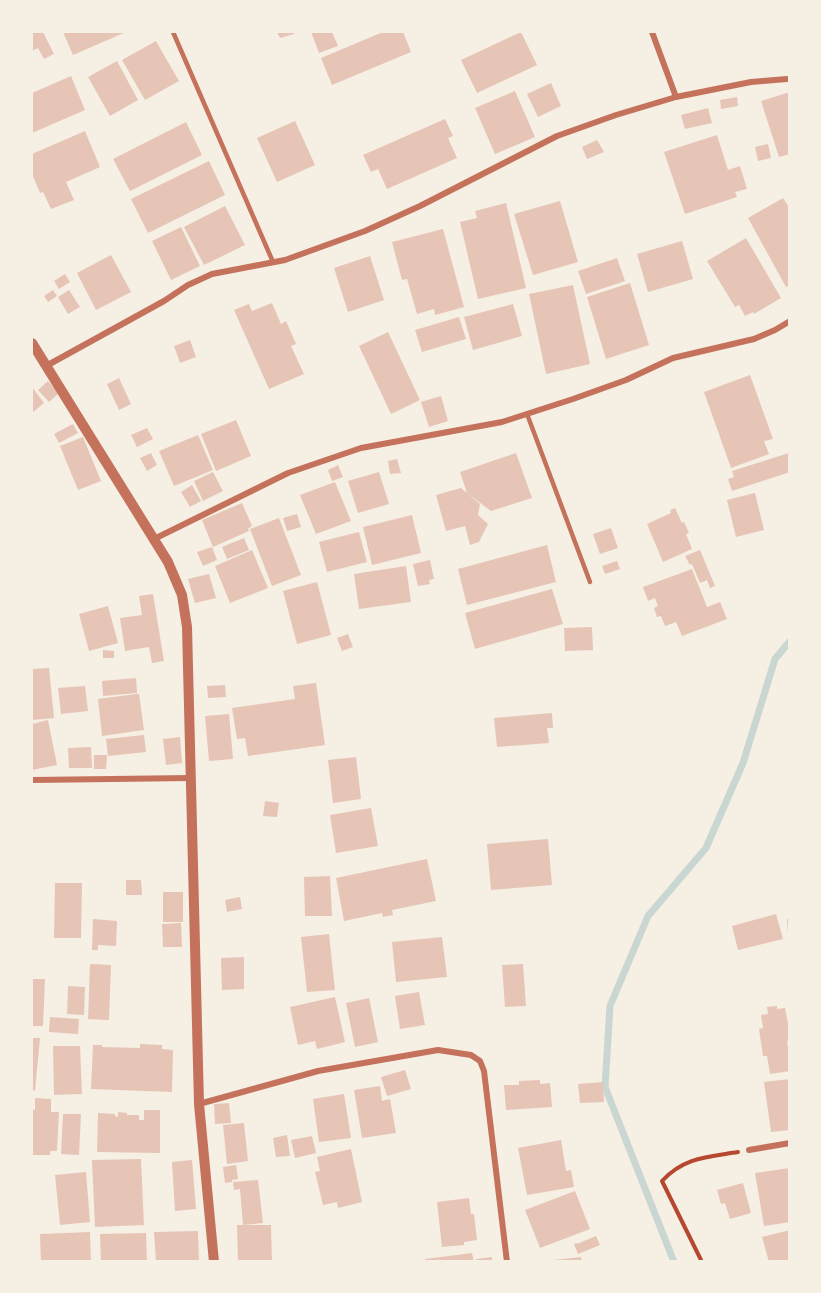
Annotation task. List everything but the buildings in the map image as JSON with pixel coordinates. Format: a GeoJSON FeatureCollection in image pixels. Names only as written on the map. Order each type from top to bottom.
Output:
{"type":"FeatureCollection","features":[{"type":"Feature","properties":{"kind":"street"},"geometry":{"type":"LineString","coordinates":[[652,32],[676,97]]}},
{"type":"Feature","properties":{"kind":"street"},"geometry":{"type":"LineString","coordinates":[[46,366],[164,301],[188,285],[212,274],[285,260],[365,231],[420,206],[557,136],[616,114],[676,97],[751,82],[787,79]]}},
{"type":"Feature","properties":{"kind":"street"},"geometry":{"type":"LineString","coordinates":[[154,539],[288,473],[361,448],[502,422],[626,380],[673,358],[754,339],[789,321]]}},
{"type":"Feature","properties":{"kind":"street"},"geometry":{"type":"LineString","coordinates":[[32,343],[168,562],[182,595],[187,627],[199,1104],[214,1262]]}},
{"type":"Feature","properties":{"kind":"street"},"geometry":{"type":"LineString","coordinates":[[32,780],[191,778]]}},
{"type":"Feature","properties":{"kind":"street"},"geometry":{"type":"LineString","coordinates":[[199,1104],[318,1071],[438,1050],[471,1055],[480,1061],[484,1071],[507,1262]]}},
{"type":"Feature","properties":{"kind":"street"},"geometry":{"type":"LineString","coordinates":[[749,1150],[789,1143]]}},
{"type":"Feature","properties":{"kind":"lane"},"geometry":{"type":"LineString","coordinates":[[173,32],[273,262]]}},
{"type":"Feature","properties":{"kind":"lane"},"geometry":{"type":"LineString","coordinates":[[528,414],[590,582]]}},
{"type":"Feature","properties":{"kind":"path"},"geometry":{"type":"LineString","coordinates":[[702,1262],[662,1180],[672,1170],[694,1160],[749,1150]]}},
{"type":"Feature","properties":{"kind":"waterway"},"geometry":{"type":"LineString","coordinates":[[674,1262],[605,1087],[610,1006],[648,916],[706,848],[743,763],[775,659],[790,641]]}}]}
